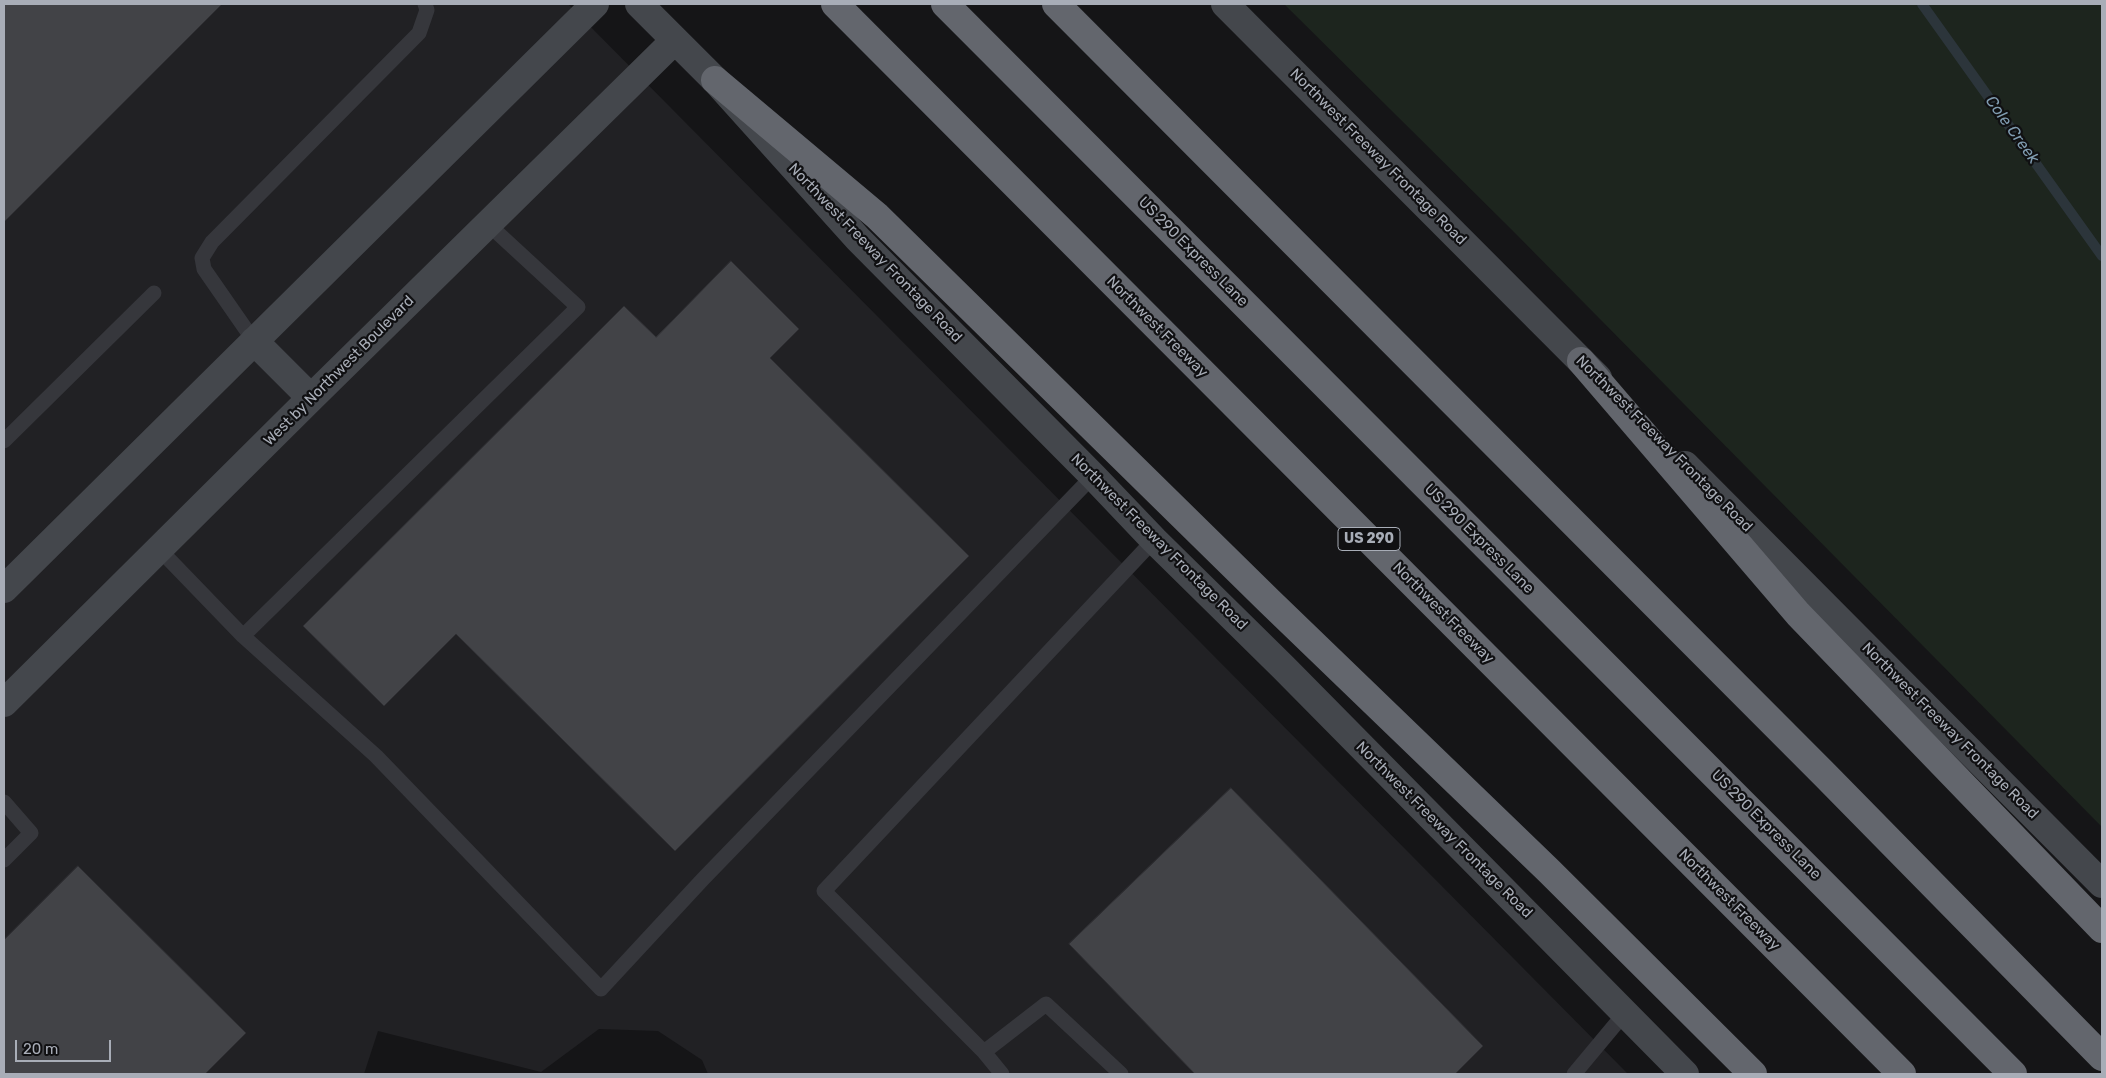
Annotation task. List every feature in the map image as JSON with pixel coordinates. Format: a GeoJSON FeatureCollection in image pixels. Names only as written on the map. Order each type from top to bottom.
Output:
{"type":"FeatureCollection","features":[{"type":"Feature","properties":{"kind":"highway","name":"Northwest Freeway"},"geometry":{"type":"LineString","coordinates":[[835,4],[1902,1074]]}},
{"type":"Feature","properties":{"kind":"highway","name":"US 290 Express Lane"},"geometry":{"type":"LineString","coordinates":[[945,4],[2013,1074]]}},
{"type":"Feature","properties":{"kind":"highway"},"geometry":{"type":"LineString","coordinates":[[1056,4],[1805,755],[2102,1058]]}},
{"type":"Feature","properties":{"kind":"highway"},"geometry":{"type":"LineString","coordinates":[[715,80],[877,216],[1268,601],[1542,864],[1753,1074]]}},
{"type":"Feature","properties":{"kind":"highway"},"geometry":{"type":"LineString","coordinates":[[1581,360],[1798,614],[2102,929]]}},
{"type":"Feature","properties":{"kind":"main road"},"geometry":{"type":"LineString","coordinates":[[4,588],[595,4]]}},
{"type":"Feature","properties":{"kind":"main road","name":"Northwest Freeway Frontage Road"},"geometry":{"type":"LineString","coordinates":[[639,4],[715,80],[858,239],[1154,540],[1284,668],[1685,1074]]}},
{"type":"Feature","properties":{"kind":"main road","name":"Northwest Freeway Frontage Road"},"geometry":{"type":"LineString","coordinates":[[1225,4],[2102,884]]}},
{"type":"Feature","properties":{"kind":"main road","name":"West by Northwest Boulevard"},"geometry":{"type":"LineString","coordinates":[[4,703],[675,40]]}},
{"type":"Feature","properties":{"kind":"main road"},"geometry":{"type":"LineString","coordinates":[[254,341],[311,398]]}},
{"type":"Feature","properties":{"kind":"lane"},"geometry":{"type":"LineString","coordinates":[[254,341],[204,269],[202,258],[212,242],[418,33],[427,10],[426,4]]}},
{"type":"Feature","properties":{"kind":"lane"},"geometry":{"type":"LineString","coordinates":[[243,636],[578,307],[488,224]]}},
{"type":"Feature","properties":{"kind":"lane"},"geometry":{"type":"LineString","coordinates":[[4,441],[154,293]]}},
{"type":"Feature","properties":{"kind":"lane"},"geometry":{"type":"LineString","coordinates":[[159,549],[243,636],[376,756],[601,989],[710,872],[1093,476]]}},
{"type":"Feature","properties":{"kind":"lane"},"geometry":{"type":"LineString","coordinates":[[1002,1074],[984,1052],[824,891],[1154,540]]}},
{"type":"Feature","properties":{"kind":"lane"},"geometry":{"type":"LineString","coordinates":[[4,802],[31,833],[4,860]]}},
{"type":"Feature","properties":{"kind":"lane"},"geometry":{"type":"LineString","coordinates":[[984,1052],[1046,1004],[1121,1074]]}},
{"type":"Feature","properties":{"kind":"lane"},"geometry":{"type":"LineString","coordinates":[[1574,1074],[1624,1014]]}},
{"type":"Feature","properties":{"kind":"shaded area"},"geometry":{"type":"Polygon","coordinates":[[[4,4],[568,4],[1628,1074],[708,1074],[702,1060],[658,1031],[599,1029],[541,1072],[378,1031],[364,1074],[4,1074],[4,4]]]}},
{"type":"Feature","properties":{"kind":"shaded area"},"geometry":{"type":"Polygon","coordinates":[[[1284,4],[2102,4],[2102,827],[1511,229],[1284,4]]]}},
{"type":"Feature","properties":{"kind":"building"},"geometry":{"type":"Polygon","coordinates":[[[4,4],[222,4],[4,222],[4,4]]]}},
{"type":"Feature","properties":{"kind":"building"},"geometry":{"type":"Polygon","coordinates":[[[731,261],[799,329],[770,358],[969,556],[675,851],[456,634],[384,706],[303,626],[624,306],[656,337],[731,261]]]}},
{"type":"Feature","properties":{"kind":"building"},"geometry":{"type":"Polygon","coordinates":[[[1231,788],[1483,1046],[1455,1074],[1195,1074],[1069,944],[1231,788]]]}},
{"type":"Feature","properties":{"kind":"building"},"geometry":{"type":"Polygon","coordinates":[[[78,866],[246,1033],[205,1074],[4,1074],[4,940],[78,866]]]}},
{"type":"Feature","properties":{"kind":"waterway","name":"Cole Creek"},"geometry":{"type":"LineString","coordinates":[[1922,4],[2102,256]]}}]}
